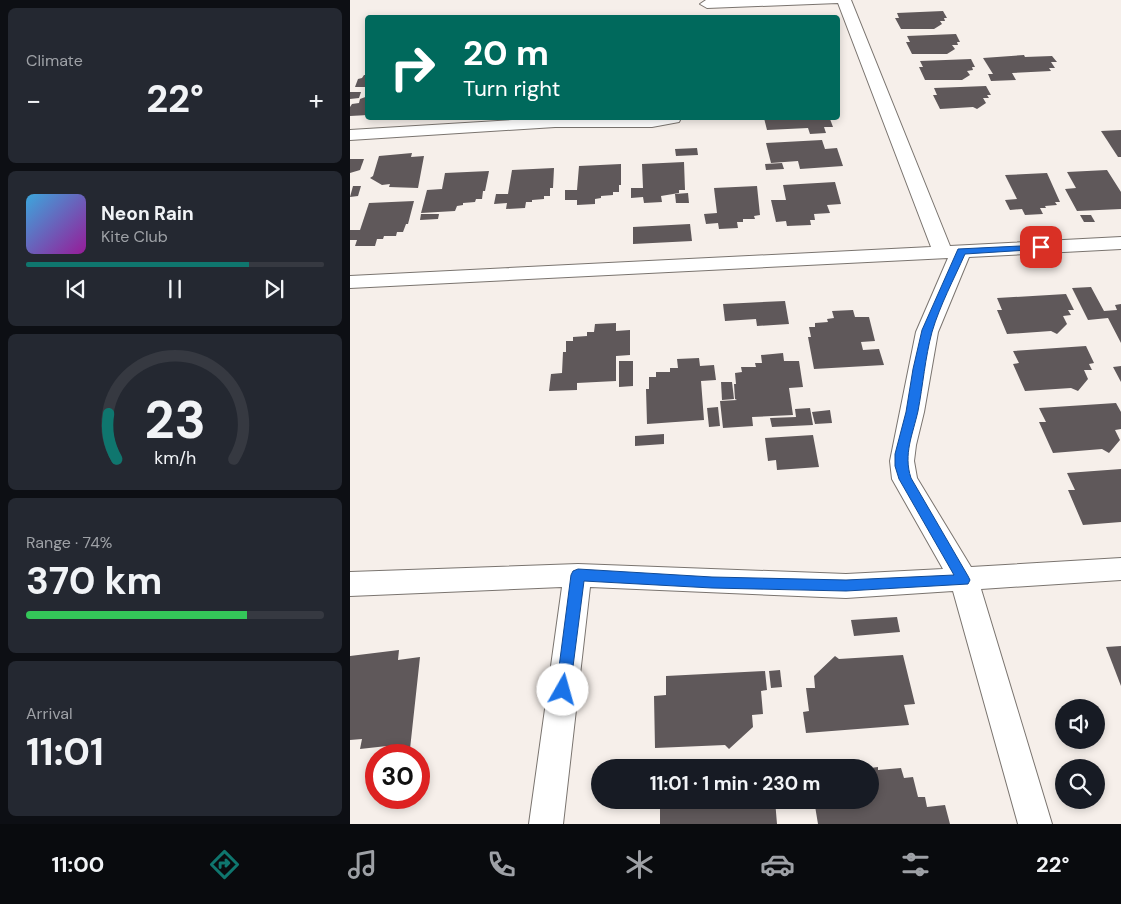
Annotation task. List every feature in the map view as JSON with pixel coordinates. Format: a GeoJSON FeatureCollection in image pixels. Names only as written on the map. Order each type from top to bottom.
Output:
{"type":"FeatureCollection","features":[{"type":"Feature","properties":{"kind":"street"},"geometry":{"type":"LineString","coordinates":[[705,6],[834,0]]}},
{"type":"Feature","properties":{"kind":"street"},"geometry":{"type":"LineString","coordinates":[[844,0],[952,252],[918,369],[912,412],[901,454],[901,466],[905,479],[964,580],[1035,824]]}},
{"type":"Feature","properties":{"kind":"street"},"geometry":{"type":"LineString","coordinates":[[350,135],[546,123],[652,122],[662,120]]}},
{"type":"Feature","properties":{"kind":"street"},"geometry":{"type":"LineString","coordinates":[[350,282],[1121,244]]}},
{"type":"Feature","properties":{"kind":"street"},"geometry":{"type":"LineString","coordinates":[[350,584],[578,575],[846,586],[1121,569]]}},
{"type":"Feature","properties":{"kind":"street"},"geometry":{"type":"LineString","coordinates":[[546,824],[578,575]]}},
{"type":"Feature","properties":{"kind":"building"},"geometry":{"type":"Polygon","coordinates":[[[943,11],[947,18],[944,18],[945,21],[940,21],[942,24],[934,29],[901,29],[895,18],[899,18],[897,13],[943,11]]]}},
{"type":"Feature","properties":{"kind":"building"},"geometry":{"type":"Polygon","coordinates":[[[956,34],[960,42],[957,42],[958,45],[952,45],[955,49],[947,54],[912,54],[906,42],[910,42],[907,36],[956,34]]]}},
{"type":"Feature","properties":{"kind":"building"},"geometry":{"type":"Polygon","coordinates":[[[1024,55],[1025,57],[1052,56],[1057,62],[1051,62],[1055,68],[1049,68],[1051,71],[1012,73],[1016,80],[991,81],[988,74],[993,74],[983,58],[1024,55]]]}},
{"type":"Feature","properties":{"kind":"building"},"geometry":{"type":"Polygon","coordinates":[[[971,59],[975,67],[972,67],[973,70],[967,71],[970,75],[962,80],[925,80],[919,67],[923,67],[920,61],[971,59]]]}},
{"type":"Feature","properties":{"kind":"building"},"geometry":{"type":"Polygon","coordinates":[[[365,75],[365,87],[355,87],[358,79],[365,75]]]}},
{"type":"Feature","properties":{"kind":"building"},"geometry":{"type":"Polygon","coordinates":[[[986,86],[991,95],[987,95],[989,98],[983,98],[986,103],[977,109],[973,107],[940,109],[933,95],[937,95],[934,88],[986,86]]]}},
{"type":"Feature","properties":{"kind":"building"},"geometry":{"type":"Polygon","coordinates":[[[350,92],[361,92],[359,98],[350,99],[350,92]]]}},
{"type":"Feature","properties":{"kind":"building"},"geometry":{"type":"Polygon","coordinates":[[[365,97],[365,115],[350,116],[350,107],[352,104],[359,103],[360,99],[365,97]]]}},
{"type":"Feature","properties":{"kind":"building"},"geometry":{"type":"Polygon","coordinates":[[[764,120],[830,120],[833,127],[824,127],[826,133],[810,134],[808,128],[767,130],[764,120]]]}},
{"type":"Feature","properties":{"kind":"building"},"geometry":{"type":"Polygon","coordinates":[[[1121,130],[1121,157],[1118,157],[1101,131],[1121,130]]]}},
{"type":"Feature","properties":{"kind":"building"},"geometry":{"type":"Polygon","coordinates":[[[822,140],[825,149],[837,148],[843,166],[800,169],[798,161],[771,163],[766,143],[822,140]]]}},
{"type":"Feature","properties":{"kind":"building"},"geometry":{"type":"Polygon","coordinates":[[[697,148],[698,155],[676,156],[675,149],[697,148]]]}},
{"type":"Feature","properties":{"kind":"building"},"geometry":{"type":"Polygon","coordinates":[[[412,153],[411,157],[424,156],[418,188],[389,187],[390,184],[382,185],[370,178],[373,176],[379,156],[412,153]]]}},
{"type":"Feature","properties":{"kind":"building"},"geometry":{"type":"Polygon","coordinates":[[[350,159],[364,159],[360,170],[350,173],[350,159]]]}},
{"type":"Feature","properties":{"kind":"building"},"geometry":{"type":"Polygon","coordinates":[[[684,162],[685,190],[661,196],[662,202],[644,203],[643,197],[631,198],[631,188],[643,188],[642,164],[684,162]]]}},
{"type":"Feature","properties":{"kind":"building"},"geometry":{"type":"Polygon","coordinates":[[[782,163],[784,169],[766,170],[765,164],[782,163]]]}},
{"type":"Feature","properties":{"kind":"building"},"geometry":{"type":"Polygon","coordinates":[[[621,164],[619,192],[613,192],[613,195],[601,196],[601,198],[595,199],[595,204],[577,205],[577,200],[565,200],[565,190],[577,190],[579,166],[621,164]]]}},
{"type":"Feature","properties":{"kind":"building"},"geometry":{"type":"Polygon","coordinates":[[[554,168],[553,188],[550,188],[550,196],[526,202],[525,208],[506,209],[507,203],[494,204],[496,194],[508,194],[512,170],[554,168]]]}},
{"type":"Feature","properties":{"kind":"building"},"geometry":{"type":"Polygon","coordinates":[[[1107,170],[1121,192],[1121,209],[1077,211],[1065,189],[1076,188],[1067,172],[1107,170]]]}},
{"type":"Feature","properties":{"kind":"building"},"geometry":{"type":"Polygon","coordinates":[[[489,171],[482,199],[463,203],[463,205],[457,206],[455,211],[421,213],[427,190],[442,189],[445,173],[489,171]]]}},
{"type":"Feature","properties":{"kind":"building"},"geometry":{"type":"Polygon","coordinates":[[[1047,173],[1060,202],[1055,202],[1057,205],[1040,208],[1043,214],[1025,215],[1022,209],[1010,210],[1005,200],[1017,199],[1005,175],[1047,173]]]}},
{"type":"Feature","properties":{"kind":"building"},"geometry":{"type":"Polygon","coordinates":[[[835,182],[841,204],[827,205],[830,213],[814,214],[815,220],[810,220],[811,225],[787,226],[786,221],[776,222],[771,200],[786,200],[783,185],[835,182]]]}},
{"type":"Feature","properties":{"kind":"building"},"geometry":{"type":"Polygon","coordinates":[[[353,186],[361,186],[358,196],[350,197],[353,186]]]}},
{"type":"Feature","properties":{"kind":"building"},"geometry":{"type":"Polygon","coordinates":[[[757,186],[760,215],[754,216],[755,219],[743,219],[743,222],[737,222],[738,228],[719,229],[718,223],[706,224],[704,214],[717,213],[714,188],[757,186]]]}},
{"type":"Feature","properties":{"kind":"building"},"geometry":{"type":"Polygon","coordinates":[[[688,193],[689,203],[676,203],[675,194],[688,193]]]}},
{"type":"Feature","properties":{"kind":"building"},"geometry":{"type":"Polygon","coordinates":[[[414,201],[408,224],[406,224],[403,232],[397,232],[396,236],[384,236],[383,239],[377,239],[375,246],[355,246],[357,240],[350,240],[350,230],[360,230],[369,203],[414,201]]]}},
{"type":"Feature","properties":{"kind":"building"},"geometry":{"type":"Polygon","coordinates":[[[421,214],[439,214],[438,219],[420,220],[421,214]]]}},
{"type":"Feature","properties":{"kind":"building"},"geometry":{"type":"Polygon","coordinates":[[[1080,215],[1091,215],[1095,222],[1084,222],[1080,215]]]}},
{"type":"Feature","properties":{"kind":"building"},"geometry":{"type":"Polygon","coordinates":[[[690,224],[692,241],[633,244],[633,227],[690,224]]]}},
{"type":"Feature","properties":{"kind":"building"},"geometry":{"type":"Polygon","coordinates":[[[1091,287],[1104,311],[1117,310],[1115,305],[1121,304],[1121,343],[1108,318],[1088,320],[1072,288],[1091,287]]]}},
{"type":"Feature","properties":{"kind":"building"},"geometry":{"type":"Polygon","coordinates":[[[1066,294],[1074,310],[1068,310],[1071,315],[1063,316],[1067,324],[1057,334],[1051,331],[1007,334],[997,310],[1002,310],[997,298],[1066,294]]]}},
{"type":"Feature","properties":{"kind":"building"},"geometry":{"type":"Polygon","coordinates":[[[785,301],[789,324],[757,326],[756,319],[725,321],[723,304],[785,301]]]}},
{"type":"Feature","properties":{"kind":"building"},"geometry":{"type":"Polygon","coordinates":[[[853,310],[855,317],[869,317],[875,341],[861,342],[863,350],[879,349],[884,365],[814,369],[808,337],[811,337],[809,327],[815,327],[815,323],[828,322],[827,319],[834,318],[832,311],[853,310]]]}},
{"type":"Feature","properties":{"kind":"building"},"geometry":{"type":"Polygon","coordinates":[[[616,323],[616,331],[630,330],[630,355],[616,356],[616,381],[577,383],[577,390],[549,391],[551,374],[562,373],[563,352],[566,352],[566,341],[573,341],[573,337],[587,336],[587,332],[594,332],[595,324],[616,323]]]}},
{"type":"Feature","properties":{"kind":"building"},"geometry":{"type":"Polygon","coordinates":[[[1086,346],[1094,363],[1089,364],[1092,370],[1084,370],[1088,379],[1078,391],[1071,388],[1025,391],[1013,364],[1019,363],[1013,351],[1086,346]]]}},
{"type":"Feature","properties":{"kind":"building"},"geometry":{"type":"Polygon","coordinates":[[[783,353],[784,361],[799,361],[803,387],[789,388],[793,415],[752,417],[753,426],[723,428],[720,401],[737,400],[735,399],[735,373],[742,372],[741,367],[756,367],[755,363],[762,363],[761,355],[783,353]]]}},
{"type":"Feature","properties":{"kind":"building"},"geometry":{"type":"Polygon","coordinates":[[[699,358],[700,366],[714,365],[716,380],[701,381],[704,420],[647,424],[646,389],[649,389],[649,377],[656,377],[656,372],[670,372],[670,368],[678,368],[677,359],[699,358]]]}},
{"type":"Feature","properties":{"kind":"building"},"geometry":{"type":"Polygon","coordinates":[[[619,361],[633,361],[633,386],[619,387],[619,361]]]}},
{"type":"Feature","properties":{"kind":"building"},"geometry":{"type":"Polygon","coordinates":[[[1121,366],[1121,382],[1113,367],[1121,366]]]}},
{"type":"Feature","properties":{"kind":"building"},"geometry":{"type":"Polygon","coordinates":[[[721,382],[732,382],[734,399],[722,400],[721,382]]]}},
{"type":"Feature","properties":{"kind":"building"},"geometry":{"type":"Polygon","coordinates":[[[1116,403],[1121,412],[1121,429],[1115,430],[1120,440],[1109,453],[1102,449],[1053,453],[1039,422],[1046,422],[1039,408],[1116,403]]]}},
{"type":"Feature","properties":{"kind":"building"},"geometry":{"type":"Polygon","coordinates":[[[718,407],[720,426],[709,427],[707,408],[718,407]]]}},
{"type":"Feature","properties":{"kind":"building"},"geometry":{"type":"Polygon","coordinates":[[[810,408],[813,425],[772,427],[770,418],[796,417],[795,409],[810,408]]]}},
{"type":"Feature","properties":{"kind":"building"},"geometry":{"type":"Polygon","coordinates":[[[830,410],[832,423],[815,424],[812,412],[830,410]]]}},
{"type":"Feature","properties":{"kind":"building"},"geometry":{"type":"Polygon","coordinates":[[[664,434],[664,444],[635,446],[635,436],[664,434]]]}},
{"type":"Feature","properties":{"kind":"building"},"geometry":{"type":"Polygon","coordinates":[[[813,435],[819,467],[777,470],[776,460],[768,461],[765,438],[813,435]]]}},
{"type":"Feature","properties":{"kind":"building"},"geometry":{"type":"Polygon","coordinates":[[[1121,469],[1121,522],[1083,525],[1068,490],[1075,490],[1067,473],[1121,469]]]}},
{"type":"Feature","properties":{"kind":"building"},"geometry":{"type":"Polygon","coordinates":[[[897,617],[900,632],[854,636],[851,620],[897,617]]]}},
{"type":"Feature","properties":{"kind":"building"},"geometry":{"type":"Polygon","coordinates":[[[1121,646],[1121,686],[1106,647],[1121,646]]]}},
{"type":"Feature","properties":{"kind":"building"},"geometry":{"type":"Polygon","coordinates":[[[399,650],[398,660],[420,657],[411,744],[365,744],[365,748],[360,749],[362,739],[350,740],[350,656],[399,650]]]}},
{"type":"Feature","properties":{"kind":"building"},"geometry":{"type":"Polygon","coordinates":[[[903,655],[915,704],[904,705],[909,725],[806,733],[803,712],[809,711],[806,688],[815,688],[814,676],[835,656],[839,659],[903,655]]]}},
{"type":"Feature","properties":{"kind":"building"},"geometry":{"type":"Polygon","coordinates":[[[780,670],[782,687],[771,688],[769,671],[780,670]]]}},
{"type":"Feature","properties":{"kind":"building"},"geometry":{"type":"Polygon","coordinates":[[[765,671],[767,690],[761,691],[763,714],[752,715],[753,727],[729,749],[725,745],[655,748],[654,696],[666,695],[666,676],[765,671]]]}},
{"type":"Feature","properties":{"kind":"building"},"geometry":{"type":"Polygon","coordinates":[[[901,768],[904,778],[913,777],[918,797],[925,797],[927,807],[945,805],[950,824],[818,824],[816,809],[879,809],[879,770],[901,768]]]}},
{"type":"Feature","properties":{"kind":"building"},"geometry":{"type":"Polygon","coordinates":[[[660,809],[776,809],[777,824],[660,824],[660,809]]]}},
{"type":"Feature","properties":{"kind":"route"},"geometry":{"type":"LineString","coordinates":[[563,690],[578,575],[846,586],[964,580],[905,479],[901,466],[901,454],[912,412],[918,369],[928,330],[961,251],[1041,247]]}}]}
